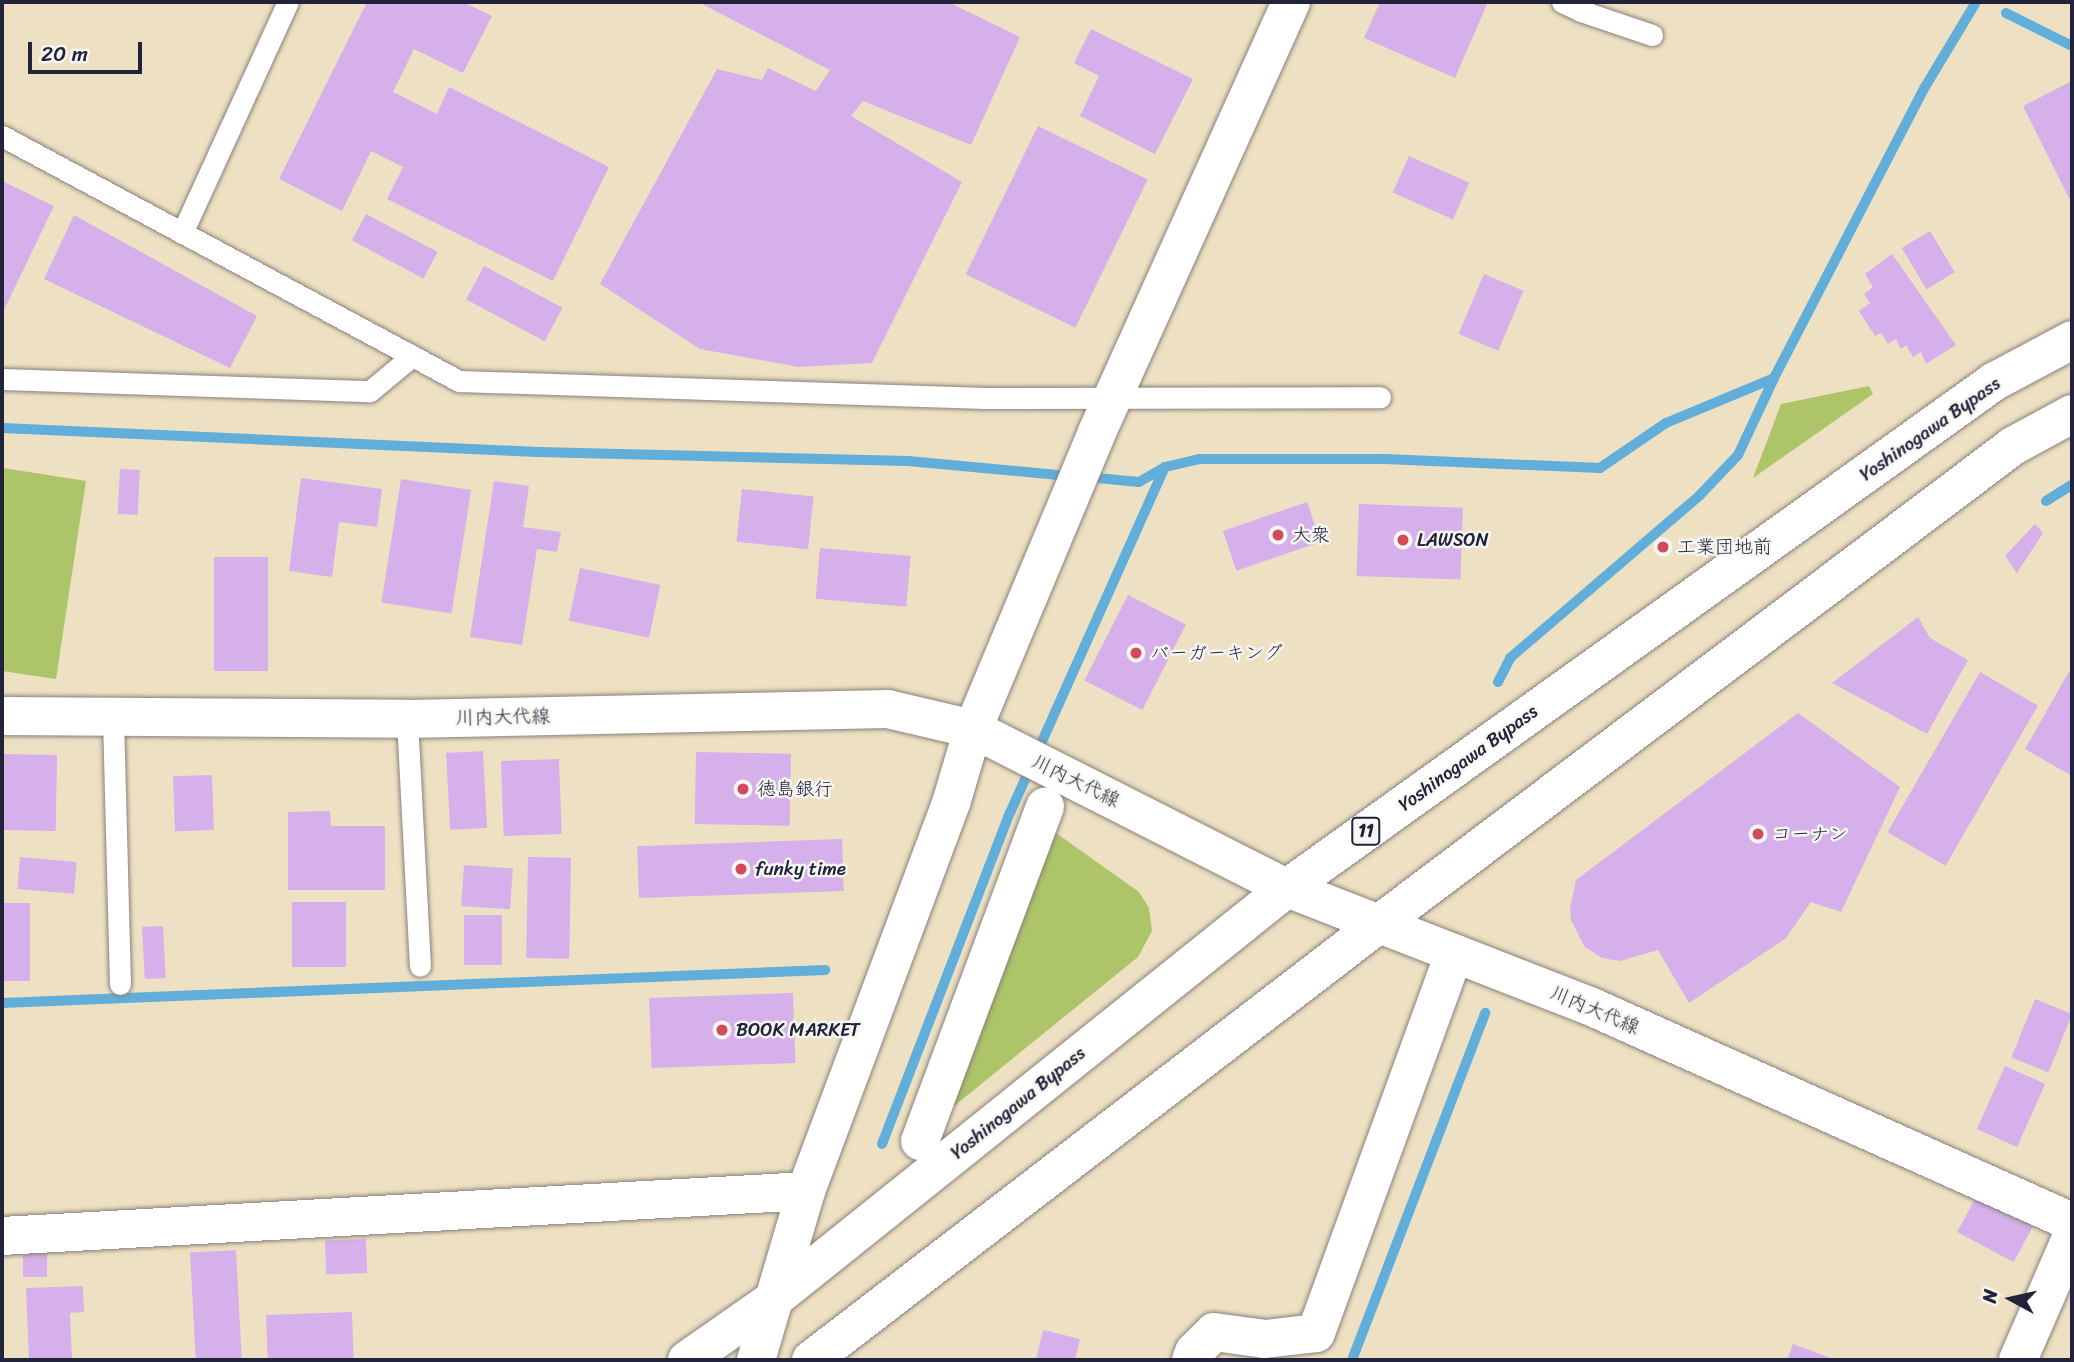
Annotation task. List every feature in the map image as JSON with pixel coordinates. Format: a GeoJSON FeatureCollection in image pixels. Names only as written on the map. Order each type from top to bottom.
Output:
{"type":"FeatureCollection","features":[{"type":"Feature","properties":{"kind":"main road"},"geometry":{"type":"LineString","coordinates":[[755,1360],[806,1191],[952,800],[973,729],[1097,432],[1291,2]]}},
{"type":"Feature","properties":{"kind":"main road","name":"Yoshinogawa Bypass"},"geometry":{"type":"LineString","coordinates":[[687,1360],[774,1299],[1287,888],[1995,381],[2072,341]]}},
{"type":"Feature","properties":{"kind":"main road"},"geometry":{"type":"LineString","coordinates":[[811,1360],[1380,923],[2013,446],[2072,414]]}},
{"type":"Feature","properties":{"kind":"main road","name":"川内大代線"},"geometry":{"type":"LineString","coordinates":[[2,716],[407,719],[888,709],[973,729],[1287,888],[1592,1007],[2072,1222]]}},
{"type":"Feature","properties":{"kind":"main road"},"geometry":{"type":"LineString","coordinates":[[920,1140],[1045,807]]}},
{"type":"Feature","properties":{"kind":"main road"},"geometry":{"type":"LineString","coordinates":[[1191,1360],[1194,1352],[1214,1332],[1265,1339],[1316,1333],[1454,953]]}},
{"type":"Feature","properties":{"kind":"main road"},"geometry":{"type":"LineString","coordinates":[[2,1236],[806,1191]]}},
{"type":"Feature","properties":{"kind":"main road"},"geometry":{"type":"LineString","coordinates":[[2018,1360],[2072,1236]]}},
{"type":"Feature","properties":{"kind":"lane"},"geometry":{"type":"LineString","coordinates":[[182,233],[288,2]]}},
{"type":"Feature","properties":{"kind":"lane"},"geometry":{"type":"LineString","coordinates":[[1576,5],[1652,35]]}},
{"type":"Feature","properties":{"kind":"lane"},"geometry":{"type":"LineString","coordinates":[[2,136],[459,382],[985,398],[1380,397]]}},
{"type":"Feature","properties":{"kind":"lane"},"geometry":{"type":"LineString","coordinates":[[2,379],[370,391],[412,356]]}},
{"type":"Feature","properties":{"kind":"lane"},"geometry":{"type":"LineString","coordinates":[[113,717],[120,984]]}},
{"type":"Feature","properties":{"kind":"lane"},"geometry":{"type":"LineString","coordinates":[[407,719],[420,966]]}},
{"type":"Feature","properties":{"kind":"green space"},"geometry":{"type":"Polygon","coordinates":[[[1869,386],[1873,394],[1753,478],[1781,404],[1869,386]]]}},
{"type":"Feature","properties":{"kind":"green space"},"geometry":{"type":"Polygon","coordinates":[[[3,468],[86,481],[56,679],[2,671],[3,468]]]}},
{"type":"Feature","properties":{"kind":"green space"},"geometry":{"type":"Polygon","coordinates":[[[1049,828],[1139,892],[1149,908],[1152,931],[1138,957],[943,1115],[1049,828]]]}},
{"type":"Feature","properties":{"kind":"building"},"geometry":{"type":"Polygon","coordinates":[[[367,2],[463,2],[492,16],[463,73],[414,49],[393,92],[437,114],[449,87],[609,167],[553,281],[387,199],[403,167],[371,151],[342,211],[279,179],[367,2]]]}},
{"type":"Feature","properties":{"kind":"building"},"geometry":{"type":"Polygon","coordinates":[[[698,2],[948,2],[1020,37],[971,145],[863,101],[851,116],[962,182],[872,363],[799,367],[700,349],[600,284],[717,69],[762,80],[768,68],[816,91],[830,70],[698,2]]]}},
{"type":"Feature","properties":{"kind":"building"},"geometry":{"type":"Polygon","coordinates":[[[1380,2],[1487,4],[1455,78],[1364,38],[1380,2]]]}},
{"type":"Feature","properties":{"kind":"building"},"geometry":{"type":"Polygon","coordinates":[[[1091,29],[1193,79],[1155,154],[1080,116],[1099,76],[1074,63],[1091,29]]]}},
{"type":"Feature","properties":{"kind":"building"},"geometry":{"type":"Polygon","coordinates":[[[2072,81],[2072,204],[2023,106],[2072,81]]]}},
{"type":"Feature","properties":{"kind":"building"},"geometry":{"type":"Polygon","coordinates":[[[1038,126],[1148,179],[1075,328],[966,274],[1038,126]]]}},
{"type":"Feature","properties":{"kind":"building"},"geometry":{"type":"Polygon","coordinates":[[[1409,156],[1469,183],[1453,219],[1393,193],[1409,156]]]}},
{"type":"Feature","properties":{"kind":"building"},"geometry":{"type":"Polygon","coordinates":[[[2,181],[54,206],[2,314],[2,181]]]}},
{"type":"Feature","properties":{"kind":"building"},"geometry":{"type":"Polygon","coordinates":[[[366,214],[438,252],[423,279],[352,240],[366,214]]]}},
{"type":"Feature","properties":{"kind":"building"},"geometry":{"type":"Polygon","coordinates":[[[74,215],[257,316],[230,368],[44,279],[74,215]]]}},
{"type":"Feature","properties":{"kind":"building"},"geometry":{"type":"Polygon","coordinates":[[[1930,231],[1955,272],[1926,289],[1902,248],[1930,231]]]}},
{"type":"Feature","properties":{"kind":"building"},"geometry":{"type":"Polygon","coordinates":[[[1892,254],[1956,345],[1926,364],[1921,352],[1913,357],[1906,345],[1901,349],[1896,339],[1888,344],[1881,333],[1875,336],[1859,311],[1870,303],[1864,294],[1873,287],[1865,274],[1892,254]]]}},
{"type":"Feature","properties":{"kind":"building"},"geometry":{"type":"Polygon","coordinates":[[[484,266],[563,308],[545,341],[466,300],[484,266]]]}},
{"type":"Feature","properties":{"kind":"building"},"geometry":{"type":"Polygon","coordinates":[[[1484,274],[1524,291],[1498,351],[1459,334],[1484,274]]]}},
{"type":"Feature","properties":{"kind":"building"},"geometry":{"type":"Polygon","coordinates":[[[120,469],[140,470],[138,515],[118,514],[120,469]]]}},
{"type":"Feature","properties":{"kind":"building"},"geometry":{"type":"Polygon","coordinates":[[[301,478],[382,489],[377,527],[339,522],[332,577],[289,571],[301,478]]]}},
{"type":"Feature","properties":{"kind":"building"},"geometry":{"type":"Polygon","coordinates":[[[401,479],[471,490],[452,614],[381,602],[401,479]]]}},
{"type":"Feature","properties":{"kind":"building"},"geometry":{"type":"Polygon","coordinates":[[[494,481],[529,486],[523,527],[561,532],[557,552],[537,549],[522,645],[470,637],[494,481]]]}},
{"type":"Feature","properties":{"kind":"building"},"geometry":{"type":"Polygon","coordinates":[[[742,489],[814,497],[808,549],[736,542],[742,489]]]}},
{"type":"Feature","properties":{"kind":"building"},"geometry":{"type":"Polygon","coordinates":[[[1307,502],[1321,542],[1237,571],[1223,531],[1307,502]]]}},
{"type":"Feature","properties":{"kind":"building"},"geometry":{"type":"Polygon","coordinates":[[[1359,504],[1463,508],[1460,580],[1356,576],[1359,504]]]}},
{"type":"Feature","properties":{"kind":"building"},"geometry":{"type":"Polygon","coordinates":[[[2035,524],[2043,533],[2017,573],[2005,556],[2035,524]]]}},
{"type":"Feature","properties":{"kind":"building"},"geometry":{"type":"Polygon","coordinates":[[[820,548],[911,556],[906,607],[816,599],[820,548]]]}},
{"type":"Feature","properties":{"kind":"building"},"geometry":{"type":"Polygon","coordinates":[[[214,557],[268,557],[268,671],[214,671],[214,557]]]}},
{"type":"Feature","properties":{"kind":"building"},"geometry":{"type":"Polygon","coordinates":[[[580,568],[660,585],[649,638],[569,621],[580,568]]]}},
{"type":"Feature","properties":{"kind":"building","name":"バーガーキング"},"geometry":{"type":"Polygon","coordinates":[[[1128,595],[1186,625],[1142,710],[1084,681],[1128,595]]]}},
{"type":"Feature","properties":{"kind":"building"},"geometry":{"type":"Polygon","coordinates":[[[1918,617],[1930,638],[1968,660],[1927,734],[1832,683],[1918,617]]]}},
{"type":"Feature","properties":{"kind":"building"},"geometry":{"type":"Polygon","coordinates":[[[2072,666],[2072,776],[2025,749],[2072,666]]]}},
{"type":"Feature","properties":{"kind":"building"},"geometry":{"type":"Polygon","coordinates":[[[1980,672],[2038,706],[1946,866],[1888,832],[1980,672]]]}},
{"type":"Feature","properties":{"kind":"building","name":"コーナン"},"geometry":{"type":"Polygon","coordinates":[[[1798,713],[1900,787],[1841,912],[1811,902],[1785,939],[1689,1003],[1658,950],[1620,961],[1602,958],[1584,946],[1571,920],[1570,908],[1576,880],[1798,713]]]}},
{"type":"Feature","properties":{"kind":"building"},"geometry":{"type":"Polygon","coordinates":[[[483,751],[487,828],[450,830],[446,753],[483,751]]]}},
{"type":"Feature","properties":{"kind":"building","name":"徳島銀行"},"geometry":{"type":"Polygon","coordinates":[[[696,752],[791,754],[790,826],[695,824],[696,752]]]}},
{"type":"Feature","properties":{"kind":"building"},"geometry":{"type":"Polygon","coordinates":[[[2,754],[57,755],[56,831],[2,830],[2,754]]]}},
{"type":"Feature","properties":{"kind":"building"},"geometry":{"type":"Polygon","coordinates":[[[559,759],[562,834],[504,836],[501,761],[559,759]]]}},
{"type":"Feature","properties":{"kind":"building"},"geometry":{"type":"Polygon","coordinates":[[[212,775],[214,830],[175,831],[173,776],[212,775]]]}},
{"type":"Feature","properties":{"kind":"building"},"geometry":{"type":"Polygon","coordinates":[[[330,811],[331,826],[385,826],[385,890],[288,890],[288,812],[330,811]]]}},
{"type":"Feature","properties":{"kind":"building","name":"funky time"},"geometry":{"type":"Polygon","coordinates":[[[842,839],[844,891],[639,898],[637,846],[842,839]]]}},
{"type":"Feature","properties":{"kind":"building"},"geometry":{"type":"Polygon","coordinates":[[[20,857],[77,862],[74,894],[17,889],[20,857]]]}},
{"type":"Feature","properties":{"kind":"building"},"geometry":{"type":"Polygon","coordinates":[[[528,857],[571,858],[569,959],[526,958],[528,857]]]}},
{"type":"Feature","properties":{"kind":"building"},"geometry":{"type":"Polygon","coordinates":[[[464,865],[513,868],[510,909],[461,906],[464,865]]]}},
{"type":"Feature","properties":{"kind":"building"},"geometry":{"type":"Polygon","coordinates":[[[292,902],[346,902],[346,967],[292,967],[292,902]]]}},
{"type":"Feature","properties":{"kind":"building"},"geometry":{"type":"Polygon","coordinates":[[[2,903],[30,903],[30,981],[2,981],[2,903]]]}},
{"type":"Feature","properties":{"kind":"building"},"geometry":{"type":"Polygon","coordinates":[[[464,915],[502,915],[502,965],[464,965],[464,915]]]}},
{"type":"Feature","properties":{"kind":"building"},"geometry":{"type":"Polygon","coordinates":[[[163,926],[166,978],[145,979],[142,927],[163,926]]]}},
{"type":"Feature","properties":{"kind":"building","name":"BOOK MARKET"},"geometry":{"type":"Polygon","coordinates":[[[793,993],[795,1063],[652,1068],[649,998],[793,993]]]}},
{"type":"Feature","properties":{"kind":"building"},"geometry":{"type":"Polygon","coordinates":[[[2035,999],[2072,1014],[2048,1072],[2011,1057],[2035,999]]]}},
{"type":"Feature","properties":{"kind":"building"},"geometry":{"type":"Polygon","coordinates":[[[2005,1066],[2045,1084],[2017,1147],[1977,1129],[2005,1066]]]}},
{"type":"Feature","properties":{"kind":"building"},"geometry":{"type":"Polygon","coordinates":[[[1977,1195],[2034,1225],[2014,1262],[1957,1232],[1977,1195]]]}},
{"type":"Feature","properties":{"kind":"building"},"geometry":{"type":"Polygon","coordinates":[[[366,1239],[367,1273],[326,1274],[325,1240],[366,1239]]]}},
{"type":"Feature","properties":{"kind":"building"},"geometry":{"type":"Polygon","coordinates":[[[236,1250],[242,1359],[196,1360],[190,1252],[236,1250]]]}},
{"type":"Feature","properties":{"kind":"building"},"geometry":{"type":"Polygon","coordinates":[[[23,1253],[47,1253],[47,1277],[23,1277],[23,1253]]]}},
{"type":"Feature","properties":{"kind":"building"},"geometry":{"type":"Polygon","coordinates":[[[83,1286],[84,1312],[70,1313],[72,1360],[29,1360],[26,1288],[83,1286]]]}},
{"type":"Feature","properties":{"kind":"building"},"geometry":{"type":"Polygon","coordinates":[[[352,1312],[354,1360],[268,1360],[266,1315],[352,1312]]]}},
{"type":"Feature","properties":{"kind":"building"},"geometry":{"type":"Polygon","coordinates":[[[1043,1330],[1080,1339],[1075,1360],[1036,1360],[1043,1330]]]}},
{"type":"Feature","properties":{"kind":"building"},"geometry":{"type":"Polygon","coordinates":[[[1793,1344],[1836,1360],[1787,1360],[1793,1344]]]}},
{"type":"Feature","properties":{"kind":"waterway"},"geometry":{"type":"LineString","coordinates":[[1498,682],[1510,658],[1699,496],[1738,455],[1774,378],[1925,87],[1976,2]]}},
{"type":"Feature","properties":{"kind":"waterway"},"geometry":{"type":"LineString","coordinates":[[2006,13],[2072,46]]}},
{"type":"Feature","properties":{"kind":"waterway"},"geometry":{"type":"LineString","coordinates":[[1087,477],[1139,482],[1165,467],[1199,459],[1385,459],[1600,468],[1666,423],[1774,378]]}},
{"type":"Feature","properties":{"kind":"waterway"},"geometry":{"type":"LineString","coordinates":[[2,428],[538,452],[908,461],[1071,476]]}},
{"type":"Feature","properties":{"kind":"waterway"},"geometry":{"type":"LineString","coordinates":[[882,1144],[1010,813],[1165,467]]}},
{"type":"Feature","properties":{"kind":"waterway"},"geometry":{"type":"LineString","coordinates":[[2046,501],[2072,485]]}},
{"type":"Feature","properties":{"kind":"waterway"},"geometry":{"type":"LineString","coordinates":[[2,1003],[825,970]]}},
{"type":"Feature","properties":{"kind":"waterway"},"geometry":{"type":"LineString","coordinates":[[1352,1360],[1485,1013]]}},
{"type":"Feature","properties":{"kind":"place","name":"大衆"},"geometry":{"type":"Point","coordinates":[1278,535]}},
{"type":"Feature","properties":{"kind":"place","name":"LAWSON"},"geometry":{"type":"Point","coordinates":[1403,540]}},
{"type":"Feature","properties":{"kind":"place","name":"工業団地前"},"geometry":{"type":"Point","coordinates":[1663,547]}},
{"type":"Feature","properties":{"kind":"place","name":"バーガーキング"},"geometry":{"type":"Point","coordinates":[1136,653]}},
{"type":"Feature","properties":{"kind":"place","name":"徳島銀行"},"geometry":{"type":"Point","coordinates":[743,789]}},
{"type":"Feature","properties":{"kind":"place","name":"コーナン"},"geometry":{"type":"Point","coordinates":[1758,834]}},
{"type":"Feature","properties":{"kind":"place","name":"funky time"},"geometry":{"type":"Point","coordinates":[741,869]}},
{"type":"Feature","properties":{"kind":"place","name":"BOOK MARKET"},"geometry":{"type":"Point","coordinates":[722,1030]}}]}
